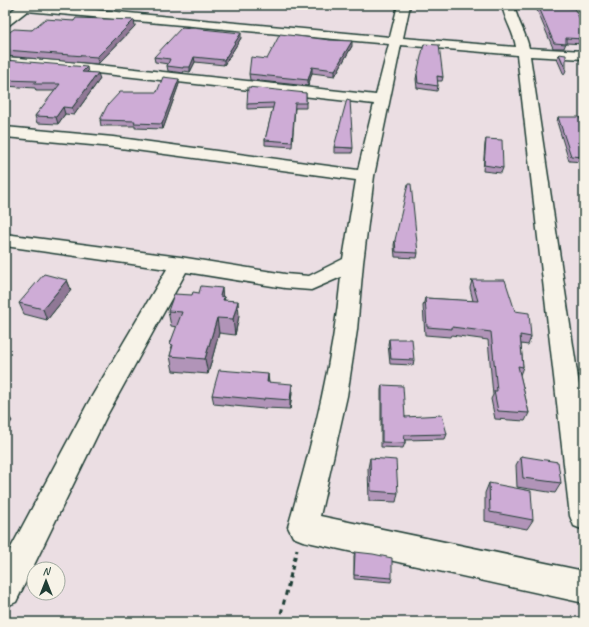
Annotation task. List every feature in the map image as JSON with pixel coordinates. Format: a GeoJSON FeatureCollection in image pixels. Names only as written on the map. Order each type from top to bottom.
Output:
{"type":"FeatureCollection","features":[{"type":"Feature","properties":{"kind":"street"},"geometry":{"type":"LineString","coordinates":[[404,5],[365,176],[339,370],[317,475],[303,527],[584,587]]}},
{"type":"Feature","properties":{"kind":"street"},"geometry":{"type":"LineString","coordinates":[[508,5],[510,17],[521,39],[523,52],[584,516]]}},
{"type":"Feature","properties":{"kind":"street"},"geometry":{"type":"LineString","coordinates":[[534,5],[584,8]]}},
{"type":"Feature","properties":{"kind":"street"},"geometry":{"type":"LineString","coordinates":[[5,22],[24,6],[396,41],[523,52],[584,55]]}},
{"type":"Feature","properties":{"kind":"street"},"geometry":{"type":"LineString","coordinates":[[5,62],[61,65],[382,100]]}},
{"type":"Feature","properties":{"kind":"street"},"geometry":{"type":"LineString","coordinates":[[5,132],[113,142],[365,176]]}},
{"type":"Feature","properties":{"kind":"street"},"geometry":{"type":"LineString","coordinates":[[5,240],[180,264],[285,281],[311,282],[323,278],[353,263]]}},
{"type":"Feature","properties":{"kind":"street"},"geometry":{"type":"LineString","coordinates":[[5,591],[97,410],[180,264]]}},
{"type":"Feature","properties":{"kind":"path"},"geometry":{"type":"LineString","coordinates":[[279,622],[303,527]]}},
{"type":"Feature","properties":{"kind":"building"},"geometry":{"type":"Polygon","coordinates":[[[538,5],[574,8],[584,27],[584,39],[566,38],[566,44],[554,43],[538,5]]]}},
{"type":"Feature","properties":{"kind":"building"},"geometry":{"type":"Polygon","coordinates":[[[76,18],[134,20],[97,57],[5,50],[5,35],[14,29],[32,30],[45,19],[74,21],[76,18]]]}},
{"type":"Feature","properties":{"kind":"building"},"geometry":{"type":"Polygon","coordinates":[[[182,27],[241,33],[224,60],[194,57],[190,67],[183,68],[167,66],[170,59],[154,57],[182,27]]]}},
{"type":"Feature","properties":{"kind":"building"},"geometry":{"type":"Polygon","coordinates":[[[280,34],[352,41],[335,70],[312,67],[308,80],[249,74],[251,57],[267,59],[280,34]]]}},
{"type":"Feature","properties":{"kind":"building"},"geometry":{"type":"Polygon","coordinates":[[[424,44],[439,45],[443,77],[437,76],[438,86],[418,83],[417,74],[424,44]]]}},
{"type":"Feature","properties":{"kind":"building"},"geometry":{"type":"Polygon","coordinates":[[[559,54],[566,55],[566,70],[559,54]]]}},
{"type":"Feature","properties":{"kind":"building"},"geometry":{"type":"Polygon","coordinates":[[[5,60],[87,67],[82,72],[98,73],[72,108],[63,107],[56,117],[35,116],[60,84],[34,84],[36,81],[5,80],[5,60]]]}},
{"type":"Feature","properties":{"kind":"building"},"geometry":{"type":"Polygon","coordinates":[[[163,77],[179,79],[162,124],[134,123],[135,121],[100,120],[107,106],[120,92],[157,92],[163,77]]]}},
{"type":"Feature","properties":{"kind":"building"},"geometry":{"type":"Polygon","coordinates":[[[248,87],[306,93],[306,103],[295,103],[292,142],[265,140],[274,103],[247,104],[248,87]]]}},
{"type":"Feature","properties":{"kind":"building"},"geometry":{"type":"Polygon","coordinates":[[[347,99],[350,100],[353,148],[334,147],[347,99]]]}},
{"type":"Feature","properties":{"kind":"building"},"geometry":{"type":"Polygon","coordinates":[[[558,117],[579,117],[584,126],[584,157],[571,156],[558,117]]]}},
{"type":"Feature","properties":{"kind":"building"},"geometry":{"type":"Polygon","coordinates":[[[486,139],[502,140],[503,168],[484,165],[486,139]]]}},
{"type":"Feature","properties":{"kind":"building"},"geometry":{"type":"Polygon","coordinates":[[[408,184],[411,184],[418,253],[396,252],[395,240],[408,184]]]}},
{"type":"Feature","properties":{"kind":"building"},"geometry":{"type":"Polygon","coordinates":[[[44,274],[67,280],[43,309],[19,303],[44,274]]]}},
{"type":"Feature","properties":{"kind":"building"},"geometry":{"type":"Polygon","coordinates":[[[472,280],[505,280],[515,311],[529,313],[531,337],[520,335],[523,367],[518,366],[529,413],[498,411],[494,391],[497,391],[491,332],[452,327],[452,329],[427,327],[425,298],[478,301],[472,280]]]}},
{"type":"Feature","properties":{"kind":"building"},"geometry":{"type":"Polygon","coordinates":[[[201,286],[222,288],[220,296],[224,297],[223,300],[238,301],[233,319],[217,318],[205,359],[170,356],[173,345],[170,344],[182,312],[168,311],[174,294],[192,295],[193,292],[199,293],[201,286]]]}},
{"type":"Feature","properties":{"kind":"building"},"geometry":{"type":"Polygon","coordinates":[[[389,339],[412,339],[414,360],[391,359],[389,339]]]}},
{"type":"Feature","properties":{"kind":"building"},"geometry":{"type":"Polygon","coordinates":[[[219,370],[268,374],[267,382],[292,384],[290,400],[264,398],[264,400],[212,395],[219,370]]]}},
{"type":"Feature","properties":{"kind":"building"},"geometry":{"type":"Polygon","coordinates":[[[382,385],[403,386],[405,417],[442,415],[447,434],[404,435],[405,443],[382,442],[382,385]]]}},
{"type":"Feature","properties":{"kind":"building"},"geometry":{"type":"Polygon","coordinates":[[[521,456],[558,462],[561,483],[523,478],[521,456]]]}},
{"type":"Feature","properties":{"kind":"building"},"geometry":{"type":"Polygon","coordinates":[[[370,458],[396,460],[398,493],[371,491],[370,458]]]}},
{"type":"Feature","properties":{"kind":"building"},"geometry":{"type":"Polygon","coordinates":[[[489,483],[531,491],[533,520],[490,512],[489,483]]]}},
{"type":"Feature","properties":{"kind":"building"},"geometry":{"type":"Polygon","coordinates":[[[355,552],[392,558],[392,578],[354,575],[355,552]]]}}]}
